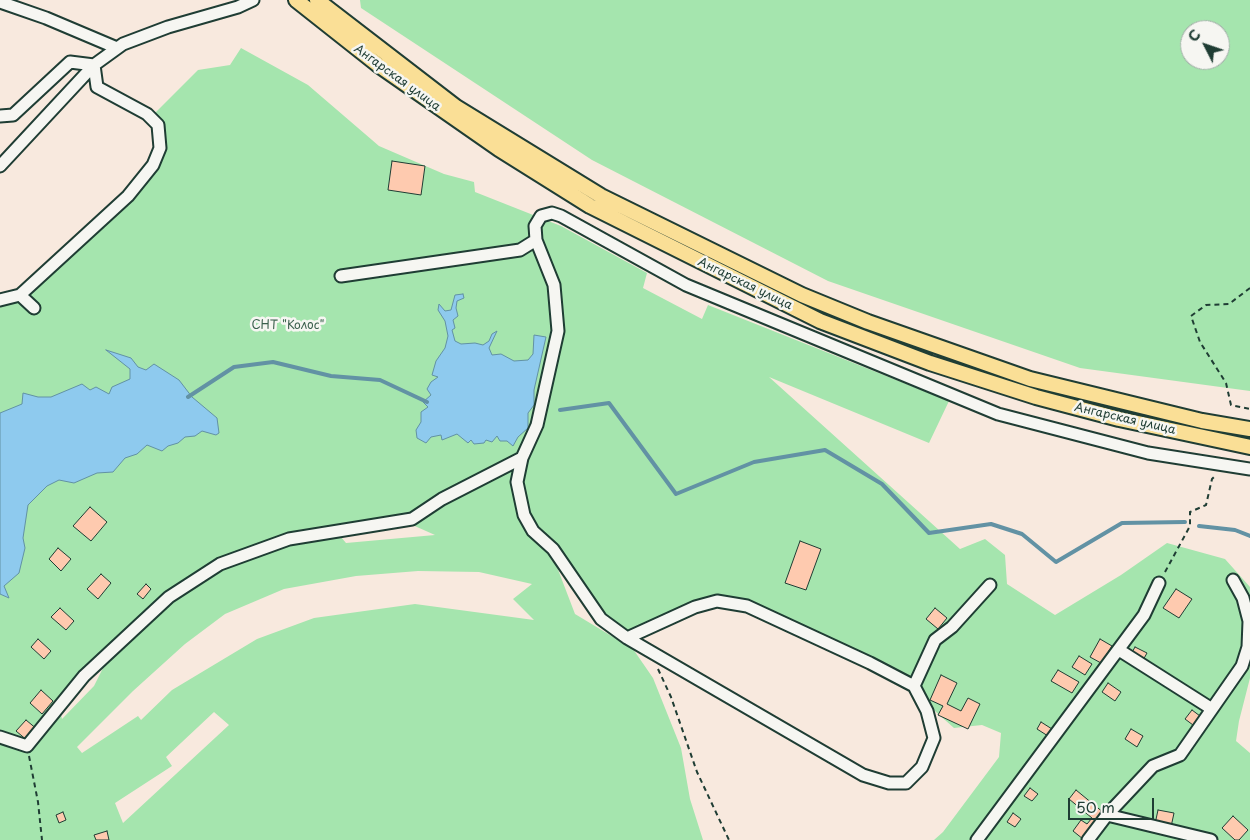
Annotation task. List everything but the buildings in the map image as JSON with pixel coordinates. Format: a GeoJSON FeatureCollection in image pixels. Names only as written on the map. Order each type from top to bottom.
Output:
{"type":"FeatureCollection","features":[{"type":"Feature","properties":{"kind":"main road","name":"Ангарская улица"},"geometry":{"type":"LineString","coordinates":[[296,0],[376,64],[499,149],[590,206],[820,321],[930,363],[1036,397],[1119,419],[1250,447]]}},
{"type":"Feature","properties":{"kind":"main road","name":"Ангарская улица"},"geometry":{"type":"LineString","coordinates":[[317,0],[456,107],[601,196],[802,295],[868,322],[1030,379],[1202,421],[1250,429]]}},
{"type":"Feature","properties":{"kind":"street"},"geometry":{"type":"LineString","coordinates":[[0,166],[94,65],[123,44],[168,27],[238,7],[253,0]]}},
{"type":"Feature","properties":{"kind":"street"},"geometry":{"type":"LineString","coordinates":[[0,2],[46,18],[117,48]]}},
{"type":"Feature","properties":{"kind":"street"},"geometry":{"type":"LineString","coordinates":[[0,116],[13,115],[70,62],[94,65]]}},
{"type":"Feature","properties":{"kind":"street"},"geometry":{"type":"LineString","coordinates":[[0,300],[20,295],[128,196],[153,165],[160,148],[158,125],[147,114],[97,87],[94,65]]}},
{"type":"Feature","properties":{"kind":"street"},"geometry":{"type":"LineString","coordinates":[[627,638],[695,607],[717,601],[747,606],[870,663],[914,686],[927,711],[934,738],[922,768],[906,783],[889,783],[863,775],[627,638],[601,619],[553,549],[533,531],[524,514],[517,482],[522,458],[537,425],[558,331],[554,285],[536,240],[534,226],[541,216],[552,213],[561,216],[686,285],[998,414],[1148,453],[1250,469]]}},
{"type":"Feature","properties":{"kind":"street"},"geometry":{"type":"LineString","coordinates":[[341,276],[520,250],[536,240]]}},
{"type":"Feature","properties":{"kind":"street"},"geometry":{"type":"LineString","coordinates":[[20,295],[34,308]]}},
{"type":"Feature","properties":{"kind":"street"},"geometry":{"type":"LineString","coordinates":[[0,737],[27,746],[84,676],[169,597],[220,564],[289,539],[412,519],[442,499],[522,458]]}},
{"type":"Feature","properties":{"kind":"street"},"geometry":{"type":"LineString","coordinates":[[1088,840],[1107,815],[1153,766],[1180,755],[1242,666],[1248,647],[1249,621],[1243,598],[1233,580]]}},
{"type":"Feature","properties":{"kind":"street"},"geometry":{"type":"LineString","coordinates":[[977,840],[1144,615],[1159,583]]}},
{"type":"Feature","properties":{"kind":"street"},"geometry":{"type":"LineString","coordinates":[[914,686],[934,640],[952,627],[990,585]]}},
{"type":"Feature","properties":{"kind":"street"},"geometry":{"type":"LineString","coordinates":[[1118,650],[1212,709]]}},
{"type":"Feature","properties":{"kind":"street"},"geometry":{"type":"LineString","coordinates":[[1107,815],[1204,839]]}},
{"type":"Feature","properties":{"kind":"path"},"geometry":{"type":"LineString","coordinates":[[1250,288],[1229,304],[1206,305],[1192,316],[1200,342],[1226,383],[1230,405],[1250,409]]}},
{"type":"Feature","properties":{"kind":"path"},"geometry":{"type":"LineString","coordinates":[[1159,583],[1190,526],[1190,512],[1206,505],[1212,478],[1226,464]]}},
{"type":"Feature","properties":{"kind":"path"},"geometry":{"type":"LineString","coordinates":[[650,651],[671,697],[697,772],[729,840]]}},
{"type":"Feature","properties":{"kind":"path"},"geometry":{"type":"LineString","coordinates":[[27,746],[38,802],[42,840]]}},
{"type":"Feature","properties":{"kind":"green space"},"geometry":{"type":"Polygon","coordinates":[[[360,0],[1250,0],[1250,391],[1080,368],[828,281],[592,160],[361,8],[360,0]]]}},
{"type":"Feature","properties":{"kind":"green space","name":"СНТ \"Колос\""},"geometry":{"type":"Polygon","coordinates":[[[241,48],[308,85],[379,146],[444,174],[474,182],[475,192],[561,226],[647,273],[643,288],[702,319],[708,305],[949,401],[929,443],[769,377],[960,549],[985,539],[1005,555],[1007,584],[1055,615],[1121,575],[1167,543],[1225,559],[1250,587],[1250,678],[1236,741],[1250,753],[1250,840],[934,840],[943,832],[999,757],[1001,733],[982,725],[954,728],[918,696],[844,656],[745,611],[711,607],[638,637],[606,620],[569,566],[550,558],[557,567],[575,614],[633,649],[653,678],[681,748],[690,799],[703,840],[0,840],[0,305],[27,297],[156,172],[166,137],[154,114],[198,70],[230,65],[241,48]],[[399,519],[360,527],[328,526],[299,530],[250,549],[182,581],[162,599],[222,568],[292,542],[341,537],[346,543],[435,535],[399,519]],[[418,571],[356,576],[284,589],[225,614],[185,644],[133,691],[77,747],[82,753],[138,716],[141,720],[172,690],[257,639],[314,618],[415,604],[534,620],[513,599],[532,584],[479,572],[418,571]],[[108,658],[58,701],[62,719],[94,686],[108,658]],[[214,712],[166,757],[172,766],[115,803],[123,823],[229,725],[214,712]]]}},
{"type":"Feature","properties":{"kind":"water"},"geometry":{"type":"Polygon","coordinates":[[[463,294],[464,298],[457,301],[458,316],[453,320],[455,328],[452,330],[455,341],[461,344],[475,343],[483,345],[497,331],[489,348],[492,355],[501,354],[514,361],[528,360],[533,354],[534,335],[546,337],[534,390],[534,405],[528,413],[528,428],[518,437],[513,446],[507,441],[500,441],[497,436],[492,442],[486,440],[484,443],[474,444],[471,440],[468,443],[457,434],[442,440],[441,435],[431,437],[426,443],[417,438],[416,430],[421,422],[421,412],[428,407],[423,402],[431,395],[427,389],[431,382],[438,377],[432,375],[436,361],[445,348],[448,336],[445,321],[438,310],[439,304],[445,311],[451,310],[455,295],[463,294]]]}},
{"type":"Feature","properties":{"kind":"water"},"geometry":{"type":"Polygon","coordinates":[[[106,350],[131,358],[138,367],[146,370],[154,364],[179,380],[192,397],[217,418],[219,433],[216,435],[202,431],[195,436],[185,437],[162,451],[147,445],[137,454],[125,458],[113,472],[97,473],[74,483],[59,480],[47,486],[28,505],[23,538],[25,548],[19,573],[4,586],[9,598],[0,594],[0,413],[22,404],[23,393],[38,397],[51,397],[82,384],[90,390],[96,387],[109,394],[112,387],[130,379],[130,369],[106,350]]]}},
{"type":"Feature","properties":{"kind":"waterway"},"geometry":{"type":"LineString","coordinates":[[188,397],[234,367],[273,362],[331,376],[380,380],[427,402]]}},
{"type":"Feature","properties":{"kind":"waterway"},"geometry":{"type":"LineString","coordinates":[[560,410],[609,403],[676,494],[754,462],[825,450],[882,484],[929,533],[991,524],[1022,534],[1056,562],[1122,523],[1185,522]]}},
{"type":"Feature","properties":{"kind":"waterway"},"geometry":{"type":"LineString","coordinates":[[1199,526],[1235,530],[1250,536]]}}]}
